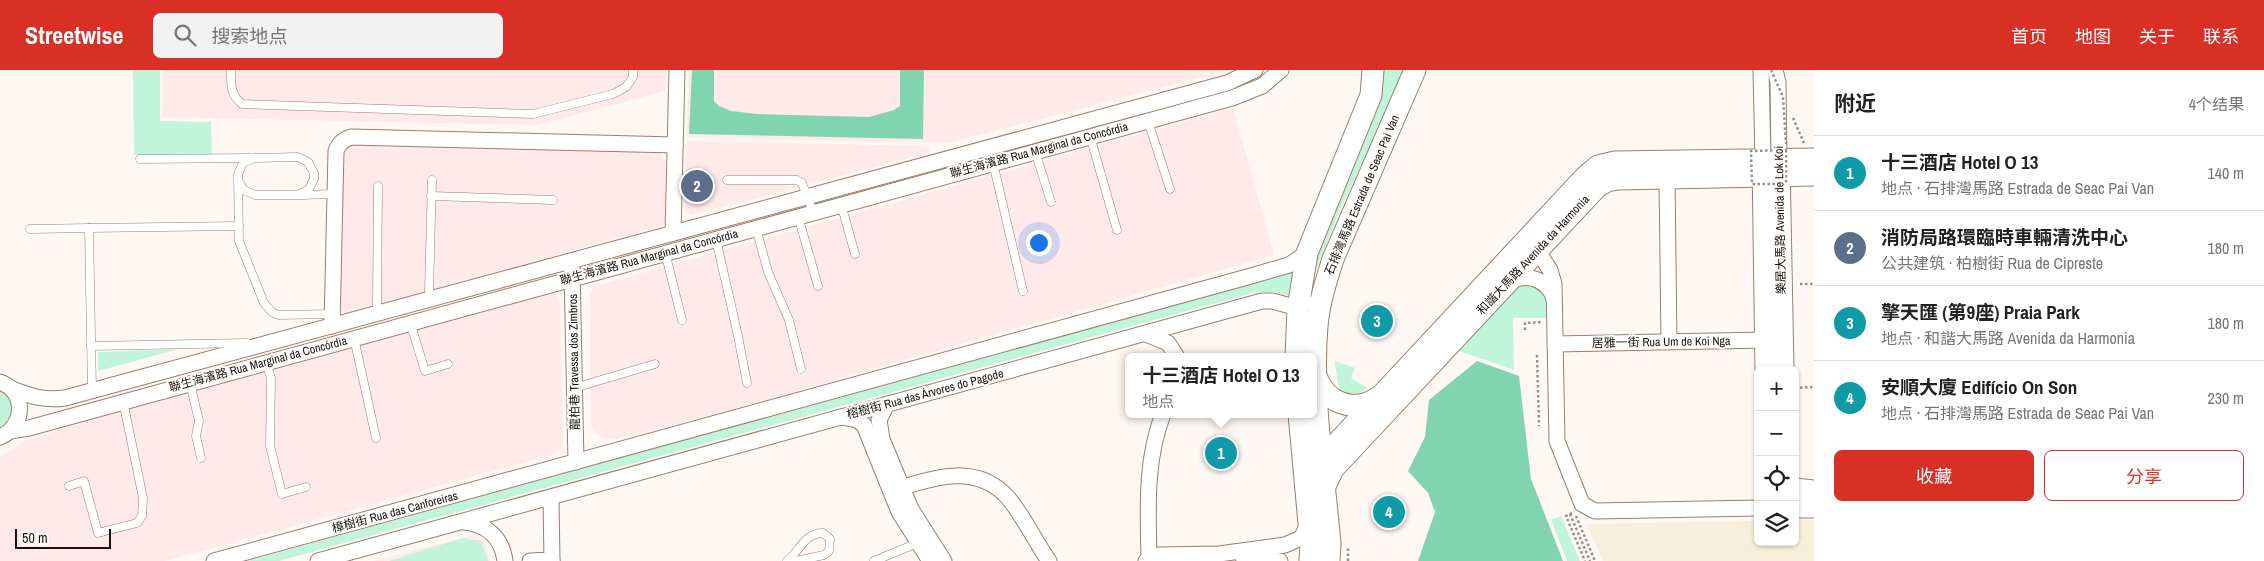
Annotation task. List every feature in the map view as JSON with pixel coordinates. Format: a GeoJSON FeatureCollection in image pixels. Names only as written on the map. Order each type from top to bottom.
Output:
{"type":"FeatureCollection","features":[{"type":"Feature","properties":{"kind":"street"},"geometry":{"type":"LineString","coordinates":[[673,234],[677,70]]}},
{"type":"Feature","properties":{"kind":"street","name":"聯生海濱路 Rua Marginal da Concórdia"},"geometry":{"type":"LineString","coordinates":[[4,382],[33,397],[49,400],[65,398],[268,343],[332,320],[380,313],[1227,83],[1255,70]]}},
{"type":"Feature","properties":{"kind":"street","name":"聯生海濱路 Rua Marginal da Concórdia"},"geometry":{"type":"LineString","coordinates":[[3,436],[123,401],[1253,91],[1281,70]]}},
{"type":"Feature","properties":{"kind":"street","name":"石排灣馬路 Estrada de Seac Pai Van"},"geometry":{"type":"LineString","coordinates":[[1296,353],[1298,308],[1308,253],[1371,95],[1373,70]]}},
{"type":"Feature","properties":{"kind":"street","name":"石排灣馬路 Estrada de Seac Pai Van"},"geometry":{"type":"LineString","coordinates":[[1316,353],[1317,325],[1323,291],[1332,259],[1415,70]]}},
{"type":"Feature","properties":{"kind":"street","name":"樂居大馬路 Avenida de Lok Koi"},"geometry":{"type":"LineString","coordinates":[[1761,70],[1770,167],[1783,366]]}},
{"type":"Feature","properties":{"kind":"street","name":"樂居大馬路 Avenida de Lok Koi"},"geometry":{"type":"LineString","coordinates":[[1766,366],[1770,167],[1778,82],[1775,70]]}},
{"type":"Feature","properties":{"kind":"street"},"geometry":{"type":"LineString","coordinates":[[332,320],[336,151],[341,142],[351,137],[675,145]]}},
{"type":"Feature","properties":{"kind":"street","name":"和諧大馬路 Avenida da Harmonia"},"geometry":{"type":"LineString","coordinates":[[1323,458],[1381,396],[1532,244],[1597,186],[1618,179],[1667,178],[1770,167],[1809,152]]}},
{"type":"Feature","properties":{"kind":"street","name":"和諧大馬路 Avenida da Harmonia"},"geometry":{"type":"LineString","coordinates":[[1316,486],[1503,287],[1532,244],[1585,177],[1598,166],[1615,162],[1770,167],[1814,175]]}},
{"type":"Feature","properties":{"kind":"street"},"geometry":{"type":"LineString","coordinates":[[1667,178],[1669,342]]}},
{"type":"Feature","properties":{"kind":"street"},"geometry":{"type":"LineString","coordinates":[[1532,244],[1550,270],[1554,284],[1557,441],[1580,499],[1580,510],[1754,508]]}},
{"type":"Feature","properties":{"kind":"street"},"geometry":{"type":"LineString","coordinates":[[576,462],[1261,273],[1289,265],[1308,253]]}},
{"type":"Feature","properties":{"kind":"street","name":"龍柏巷 Travessa dos Zimbros"},"geometry":{"type":"LineString","coordinates":[[572,261],[576,462]]}},
{"type":"Feature","properties":{"kind":"street"},"geometry":{"type":"LineString","coordinates":[[1503,287],[1519,277],[1529,277],[1546,286],[1552,293],[1555,303]]}},
{"type":"Feature","properties":{"kind":"street"},"geometry":{"type":"LineString","coordinates":[[1298,308],[1323,291]]}},
{"type":"Feature","properties":{"kind":"street","name":"榕樹街 Rua das Árvores do Pagode"},"geometry":{"type":"LineString","coordinates":[[551,497],[1262,301],[1272,300],[1298,308]]}},
{"type":"Feature","properties":{"kind":"street"},"geometry":{"type":"LineString","coordinates":[[1146,334],[1168,343],[1174,353]]}},
{"type":"Feature","properties":{"kind":"street","name":"居雅一街 Rua Um de Koi Nga"},"geometry":{"type":"LineString","coordinates":[[1556,344],[1766,340]]}},
{"type":"Feature","properties":{"kind":"street"},"geometry":{"type":"LineString","coordinates":[[1317,378],[1326,394],[1336,401],[1347,405],[1359,406],[1381,396]]}},
{"type":"Feature","properties":{"kind":"street"},"geometry":{"type":"LineString","coordinates":[[3,436],[16,424],[20,415],[20,406],[4,382]]}},
{"type":"Feature","properties":{"kind":"street","name":"石排灣馬路 Estrada de Seac Pai Van"},"geometry":{"type":"LineString","coordinates":[[1310,561],[1309,521],[1323,458],[1317,394]]}},
{"type":"Feature","properties":{"kind":"street"},"geometry":{"type":"LineString","coordinates":[[887,404],[881,414],[879,428],[930,561]]}},
{"type":"Feature","properties":{"kind":"street"},"geometry":{"type":"LineString","coordinates":[[842,417],[857,420],[864,425],[900,512],[923,540],[944,561]]}},
{"type":"Feature","properties":{"kind":"street"},"geometry":{"type":"LineString","coordinates":[[1161,418],[1157,429],[1148,482],[1148,560],[1158,555],[1219,554],[1294,543],[1301,538],[1309,521]]}},
{"type":"Feature","properties":{"kind":"street","name":"石排灣馬路 Estrada de Seac Pai Van"},"geometry":{"type":"LineString","coordinates":[[1300,418],[1302,437],[1330,544],[1329,561]]}},
{"type":"Feature","properties":{"kind":"street"},"geometry":{"type":"LineString","coordinates":[[1302,437],[1305,446],[1312,453],[1323,458],[1339,458],[1348,453]]}},
{"type":"Feature","properties":{"kind":"street","name":"樟樹街 Rua das Canforeiras"},"geometry":{"type":"LineString","coordinates":[[214,561],[576,462]]}},
{"type":"Feature","properties":{"kind":"street"},"geometry":{"type":"LineString","coordinates":[[901,488],[927,479],[950,475],[964,475],[996,487],[1008,499],[1049,561]]}},
{"type":"Feature","properties":{"kind":"street"},"geometry":{"type":"LineString","coordinates":[[1799,489],[1814,491]]}},
{"type":"Feature","properties":{"kind":"street"},"geometry":{"type":"LineString","coordinates":[[318,561],[356,556],[460,522],[551,497],[552,561],[530,561]]}},
{"type":"Feature","properties":{"kind":"street"},"geometry":{"type":"LineString","coordinates":[[1799,507],[1814,507]]}},
{"type":"Feature","properties":{"kind":"street"},"geometry":{"type":"LineString","coordinates":[[460,522],[474,523],[487,529],[498,538],[504,551],[505,561]]}},
{"type":"Feature","properties":{"kind":"street"},"geometry":{"type":"LineString","coordinates":[[1219,554],[1280,561]]}},
{"type":"Feature","properties":{"kind":"lane"},"geometry":{"type":"LineString","coordinates":[[232,70],[231,88],[234,97],[242,104],[533,114],[614,94],[626,87],[633,77],[633,70]]}},
{"type":"Feature","properties":{"kind":"lane"},"geometry":{"type":"LineString","coordinates":[[1148,121],[1170,190]]}},
{"type":"Feature","properties":{"kind":"lane"},"geometry":{"type":"LineString","coordinates":[[1090,136],[1117,230]]}},
{"type":"Feature","properties":{"kind":"lane"},"geometry":{"type":"LineString","coordinates":[[1035,151],[1051,202]]}},
{"type":"Feature","properties":{"kind":"lane"},"geometry":{"type":"LineString","coordinates":[[140,160],[298,157],[308,162],[312,167],[314,178],[309,189],[298,195]]}},
{"type":"Feature","properties":{"kind":"lane"},"geometry":{"type":"LineString","coordinates":[[222,158],[232,164],[244,190],[255,195],[335,194]]}},
{"type":"Feature","properties":{"kind":"lane"},"geometry":{"type":"LineString","coordinates":[[254,158],[243,163],[238,177],[239,241],[267,308],[279,315],[332,320]]}},
{"type":"Feature","properties":{"kind":"lane"},"geometry":{"type":"LineString","coordinates":[[992,163],[1023,291]]}},
{"type":"Feature","properties":{"kind":"lane"},"geometry":{"type":"LineString","coordinates":[[431,299],[429,290],[432,180]]}},
{"type":"Feature","properties":{"kind":"lane"},"geometry":{"type":"LineString","coordinates":[[728,180],[797,180],[802,183],[807,197],[806,214],[818,286]]}},
{"type":"Feature","properties":{"kind":"lane"},"geometry":{"type":"LineString","coordinates":[[378,186],[377,305],[380,313]]}},
{"type":"Feature","properties":{"kind":"lane"},"geometry":{"type":"LineString","coordinates":[[239,212],[244,201],[255,195]]}},
{"type":"Feature","properties":{"kind":"lane"},"geometry":{"type":"LineString","coordinates":[[432,196],[554,200]]}},
{"type":"Feature","properties":{"kind":"lane"},"geometry":{"type":"LineString","coordinates":[[841,204],[855,254]]}},
{"type":"Feature","properties":{"kind":"lane"},"geometry":{"type":"LineString","coordinates":[[30,229],[239,226]]}},
{"type":"Feature","properties":{"kind":"lane"},"geometry":{"type":"LineString","coordinates":[[89,228],[92,390]]}},
{"type":"Feature","properties":{"kind":"lane"},"geometry":{"type":"LineString","coordinates":[[756,228],[768,272],[789,320],[801,369]]}},
{"type":"Feature","properties":{"kind":"lane"},"geometry":{"type":"LineString","coordinates":[[716,238],[747,383]]}},
{"type":"Feature","properties":{"kind":"lane"},"geometry":{"type":"LineString","coordinates":[[665,252],[682,320]]}},
{"type":"Feature","properties":{"kind":"lane"},"geometry":{"type":"LineString","coordinates":[[410,322],[425,371],[448,364]]}},
{"type":"Feature","properties":{"kind":"lane"},"geometry":{"type":"LineString","coordinates":[[354,338],[376,438]]}},
{"type":"Feature","properties":{"kind":"lane"},"geometry":{"type":"LineString","coordinates":[[91,346],[268,343]]}},
{"type":"Feature","properties":{"kind":"lane"},"geometry":{"type":"LineString","coordinates":[[266,362],[271,378],[270,446],[282,494],[306,487]]}},
{"type":"Feature","properties":{"kind":"lane"},"geometry":{"type":"LineString","coordinates":[[574,388],[655,364]]}},
{"type":"Feature","properties":{"kind":"lane"},"geometry":{"type":"LineString","coordinates":[[190,383],[199,421],[196,436],[201,458]]}},
{"type":"Feature","properties":{"kind":"lane"},"geometry":{"type":"LineString","coordinates":[[69,486],[84,482],[98,533],[137,523],[142,516],[143,498],[123,401]]}},
{"type":"Feature","properties":{"kind":"lane"},"geometry":{"type":"LineString","coordinates":[[787,561],[808,538],[816,533],[823,533],[830,539],[829,551],[824,555],[796,561]]}},
{"type":"Feature","properties":{"kind":"lane"},"geometry":{"type":"LineString","coordinates":[[874,561],[923,540]]}},
{"type":"Feature","properties":{"kind":"path"},"geometry":{"type":"LineString","coordinates":[[1770,167],[1783,97],[1771,70]]}},
{"type":"Feature","properties":{"kind":"path"},"geometry":{"type":"LineString","coordinates":[[1789,110],[1809,152]]}},
{"type":"Feature","properties":{"kind":"path"},"geometry":{"type":"LineString","coordinates":[[1786,150],[1786,184],[1770,167],[1751,151],[1786,150]]}},
{"type":"Feature","properties":{"kind":"path"},"geometry":{"type":"LineString","coordinates":[[1800,284],[1814,284]]}},
{"type":"Feature","properties":{"kind":"path"},"geometry":{"type":"LineString","coordinates":[[1525,330],[1525,323],[1555,321]]}},
{"type":"Feature","properties":{"kind":"path"},"geometry":{"type":"LineString","coordinates":[[1538,355],[1539,426]]}},
{"type":"Feature","properties":{"kind":"path"},"geometry":{"type":"LineString","coordinates":[[1799,388],[1814,387]]}},
{"type":"Feature","properties":{"kind":"path"},"geometry":{"type":"LineString","coordinates":[[1585,561],[1566,516],[1580,510],[1595,561]]}},
{"type":"Feature","properties":{"kind":"path"},"geometry":{"type":"LineString","coordinates":[[1570,514],[1590,561]]}},
{"type":"Feature","properties":{"kind":"shaded area"},"geometry":{"type":"Polygon","coordinates":[[[163,70],[666,70],[665,91],[538,125],[162,117],[163,70]]]}},
{"type":"Feature","properties":{"kind":"shaded area"},"geometry":{"type":"Polygon","coordinates":[[[689,70],[1228,70],[949,143],[687,137],[689,70]]]}},
{"type":"Feature","properties":{"kind":"shaded area"},"geometry":{"type":"Polygon","coordinates":[[[1233,108],[1274,255],[729,410],[617,439],[603,438],[593,430],[591,420],[590,295],[595,286],[1233,108]]]}},
{"type":"Feature","properties":{"kind":"shaded area"},"geometry":{"type":"Polygon","coordinates":[[[687,141],[925,146],[930,149],[928,153],[691,215],[685,210],[687,141]]]}},
{"type":"Feature","properties":{"kind":"shaded area"},"geometry":{"type":"Polygon","coordinates":[[[349,143],[656,152],[662,155],[665,164],[666,219],[662,225],[346,314],[336,303],[342,148],[349,143]]]}},
{"type":"Feature","properties":{"kind":"shaded area"},"geometry":{"type":"Polygon","coordinates":[[[550,292],[555,293],[560,302],[563,446],[552,455],[165,561],[0,561],[0,457],[27,440],[142,405],[550,292]]]}},
{"type":"Feature","properties":{"kind":"shaded area"},"geometry":{"type":"Polygon","coordinates":[[[1799,520],[1814,520],[1814,561],[1603,561],[1587,524],[1754,521],[1754,546],[1799,546],[1799,520]]]}},
{"type":"Feature","properties":{"kind":"shaded area"},"geometry":{"type":"Polygon","coordinates":[[[469,536],[485,540],[490,561],[374,561],[469,536]]]}},
{"type":"Feature","properties":{"kind":"green space"},"geometry":{"type":"Polygon","coordinates":[[[133,70],[160,70],[160,121],[211,122],[212,155],[134,155],[133,70]]]}},
{"type":"Feature","properties":{"kind":"green space"},"geometry":{"type":"Polygon","coordinates":[[[692,70],[714,70],[714,101],[719,106],[731,111],[757,114],[869,117],[894,110],[900,106],[900,70],[924,70],[923,139],[689,134],[692,70]]]}},
{"type":"Feature","properties":{"kind":"green space"},"geometry":{"type":"Polygon","coordinates":[[[1381,70],[1406,70],[1339,212],[1314,275],[1311,275],[1320,240],[1381,70]]]}},
{"type":"Feature","properties":{"kind":"green space"},"geometry":{"type":"Polygon","coordinates":[[[1293,271],[1292,297],[1275,292],[1256,292],[279,561],[248,561],[1293,271]]]}},
{"type":"Feature","properties":{"kind":"green space"},"geometry":{"type":"Polygon","coordinates":[[[1529,285],[1543,293],[1548,307],[1549,318],[1513,318],[1514,370],[1456,350],[1510,289],[1529,285]]]}},
{"type":"Feature","properties":{"kind":"green space"},"geometry":{"type":"Polygon","coordinates":[[[179,349],[98,371],[98,352],[179,349]]]}},
{"type":"Feature","properties":{"kind":"green space"},"geometry":{"type":"Polygon","coordinates":[[[1335,361],[1355,368],[1351,379],[1368,388],[1360,393],[1345,394],[1338,385],[1335,361]]]}},
{"type":"Feature","properties":{"kind":"green space"},"geometry":{"type":"Polygon","coordinates":[[[1477,361],[1519,376],[1531,479],[1563,561],[1418,561],[1435,512],[1428,493],[1408,471],[1425,437],[1429,400],[1477,361]]]}},
{"type":"Feature","properties":{"kind":"green space"},"geometry":{"type":"Polygon","coordinates":[[[0,389],[10,398],[13,409],[10,420],[0,429],[0,389]]]}},
{"type":"Feature","properties":{"kind":"green space"},"geometry":{"type":"Polygon","coordinates":[[[1561,516],[1580,561],[1567,561],[1551,520],[1561,516]]]}},
{"type":"Feature","properties":{"kind":"green space"},"geometry":{"type":"Polygon","coordinates":[[[463,538],[481,541],[488,561],[389,561],[463,538]]]}},
{"type":"Feature","properties":{"kind":"place","name":"消防局路環臨時車輛清洗中心"},"geometry":{"type":"Point","coordinates":[697,186]}},
{"type":"Feature","properties":{"kind":"place","name":"擎天匯 (第9座) Praia Park"},"geometry":{"type":"Point","coordinates":[1377,321]}},
{"type":"Feature","properties":{"kind":"place","name":"十三酒店 Hotel O 13"},"geometry":{"type":"Point","coordinates":[1221,453]}},
{"type":"Feature","properties":{"kind":"place","name":"安順大廈 Edifício On Son"},"geometry":{"type":"Point","coordinates":[1389,512]}}]}
